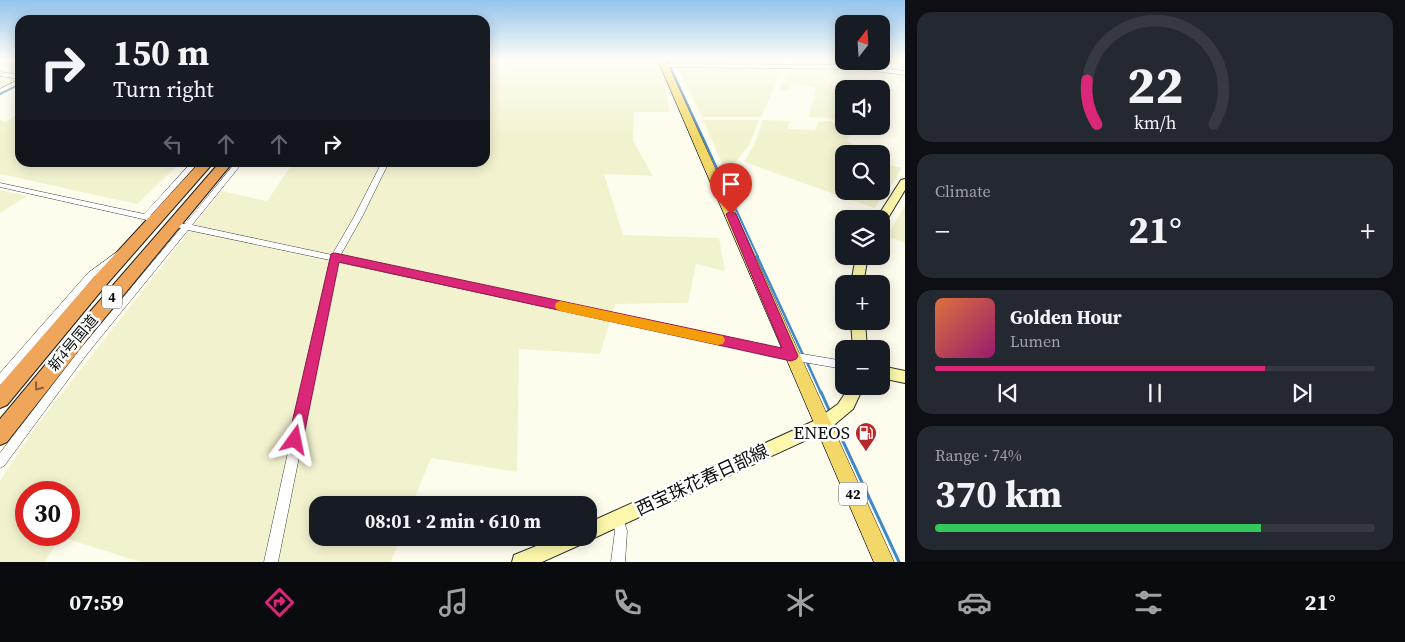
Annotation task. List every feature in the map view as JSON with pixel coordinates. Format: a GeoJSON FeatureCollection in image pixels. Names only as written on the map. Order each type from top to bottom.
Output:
{"type":"FeatureCollection","features":[{"type":"Feature","properties":{"kind":"highway","name":"新4号国道"},"geometry":{"type":"LineString","coordinates":[[0,399],[60,326],[135,242],[150,218],[203,167]]}},
{"type":"Feature","properties":{"kind":"highway","name":"新4号国道"},"geometry":{"type":"LineString","coordinates":[[0,435],[88,326],[180,225],[223,167]]}},
{"type":"Feature","properties":{"kind":"main road","name":"42"},"geometry":{"type":"LineString","coordinates":[[674,86],[791,356],[884,562]]}},
{"type":"Feature","properties":{"kind":"main road"},"geometry":{"type":"LineString","coordinates":[[887,210],[905,182]]}},
{"type":"Feature","properties":{"kind":"main road"},"geometry":{"type":"LineString","coordinates":[[890,374],[905,377]]}},
{"type":"Feature","properties":{"kind":"main road","name":"西宝珠花春日部線"},"geometry":{"type":"LineString","coordinates":[[597,528],[822,425],[846,406],[854,395]]}},
{"type":"Feature","properties":{"kind":"main road"},"geometry":{"type":"LineString","coordinates":[[521,562],[558,546]]}},
{"type":"Feature","properties":{"kind":"street"},"geometry":{"type":"LineString","coordinates":[[0,185],[150,218],[192,167]]}},
{"type":"Feature","properties":{"kind":"street"},"geometry":{"type":"LineString","coordinates":[[0,462],[180,225],[235,167]]}},
{"type":"Feature","properties":{"kind":"street"},"geometry":{"type":"LineString","coordinates":[[271,562],[335,257],[383,167]]}},
{"type":"Feature","properties":{"kind":"street"},"geometry":{"type":"LineString","coordinates":[[180,225],[791,356],[835,363]]}},
{"type":"Feature","properties":{"kind":"street"},"geometry":{"type":"LineString","coordinates":[[0,380],[91,275],[135,242]]}},
{"type":"Feature","properties":{"kind":"street"},"geometry":{"type":"LineString","coordinates":[[618,519],[621,531],[618,562]]}},
{"type":"Feature","properties":{"kind":"green space"},"geometry":{"type":"Polygon","coordinates":[[[0,86],[8,86],[0,90],[0,86]]]}},
{"type":"Feature","properties":{"kind":"green space"},"geometry":{"type":"Polygon","coordinates":[[[490,86],[666,86],[669,112],[634,112],[633,141],[653,176],[604,174],[623,235],[719,238],[725,271],[696,264],[688,303],[615,304],[600,354],[519,349],[517,472],[431,458],[416,496],[309,496],[309,546],[397,546],[391,562],[141,562],[80,543],[80,481],[15,481],[15,546],[55,546],[44,562],[0,562],[0,481],[34,429],[221,191],[267,201],[290,167],[490,167],[490,86]]]}},
{"type":"Feature","properties":{"kind":"green space"},"geometry":{"type":"Polygon","coordinates":[[[687,86],[775,86],[761,117],[702,117],[687,86]]]}},
{"type":"Feature","properties":{"kind":"green space"},"geometry":{"type":"Polygon","coordinates":[[[781,86],[790,86],[790,90],[779,90],[781,86]]]}},
{"type":"Feature","properties":{"kind":"green space"},"geometry":{"type":"Polygon","coordinates":[[[809,86],[835,86],[835,120],[809,117],[816,88],[809,86]]]}},
{"type":"Feature","properties":{"kind":"green space"},"geometry":{"type":"Polygon","coordinates":[[[15,116],[15,167],[176,167],[137,204],[0,174],[0,120],[5,122],[15,116]]]}},
{"type":"Feature","properties":{"kind":"green space"},"geometry":{"type":"Polygon","coordinates":[[[703,120],[759,120],[750,143],[727,174],[703,120]]]}},
{"type":"Feature","properties":{"kind":"green space"},"geometry":{"type":"Polygon","coordinates":[[[763,120],[790,121],[787,129],[815,130],[818,122],[835,123],[835,135],[850,135],[847,141],[854,144],[835,145],[835,194],[744,162],[754,145],[763,120]]]}},
{"type":"Feature","properties":{"kind":"green space"},"geometry":{"type":"Polygon","coordinates":[[[890,165],[901,168],[890,186],[890,165]]]}},
{"type":"Feature","properties":{"kind":"green space"},"geometry":{"type":"Polygon","coordinates":[[[0,190],[27,196],[0,213],[0,190]]]}},
{"type":"Feature","properties":{"kind":"green space"},"geometry":{"type":"Polygon","coordinates":[[[851,200],[880,200],[874,208],[851,200]]]}},
{"type":"Feature","properties":{"kind":"green space"},"geometry":{"type":"Polygon","coordinates":[[[905,207],[905,243],[890,237],[890,231],[905,207]]]}},
{"type":"Feature","properties":{"kind":"waterway"},"geometry":{"type":"LineString","coordinates":[[0,94],[15,86]]}},
{"type":"Feature","properties":{"kind":"waterway"},"geometry":{"type":"LineString","coordinates":[[679,86],[758,257]]}},
{"type":"Feature","properties":{"kind":"waterway"},"geometry":{"type":"LineString","coordinates":[[757,256],[803,355]]}},
{"type":"Feature","properties":{"kind":"waterway"},"geometry":{"type":"LineString","coordinates":[[806,360],[821,393]]}},
{"type":"Feature","properties":{"kind":"waterway"},"geometry":{"type":"LineString","coordinates":[[821,392],[830,412]]}},
{"type":"Feature","properties":{"kind":"waterway"},"geometry":{"type":"LineString","coordinates":[[834,422],[899,562]]}},
{"type":"Feature","properties":{"kind":"slow traffic"},"geometry":{"type":"LineString","coordinates":[[560,306],[718,340]]}},
{"type":"Feature","properties":{"kind":"place","name":"ENEOS"},"geometry":{"type":"Point","coordinates":[866,452]}},
{"type":"Feature","properties":{"kind":"route"},"geometry":{"type":"LineString","coordinates":[[295,440],[335,257],[791,356],[731,214]]}}]}
